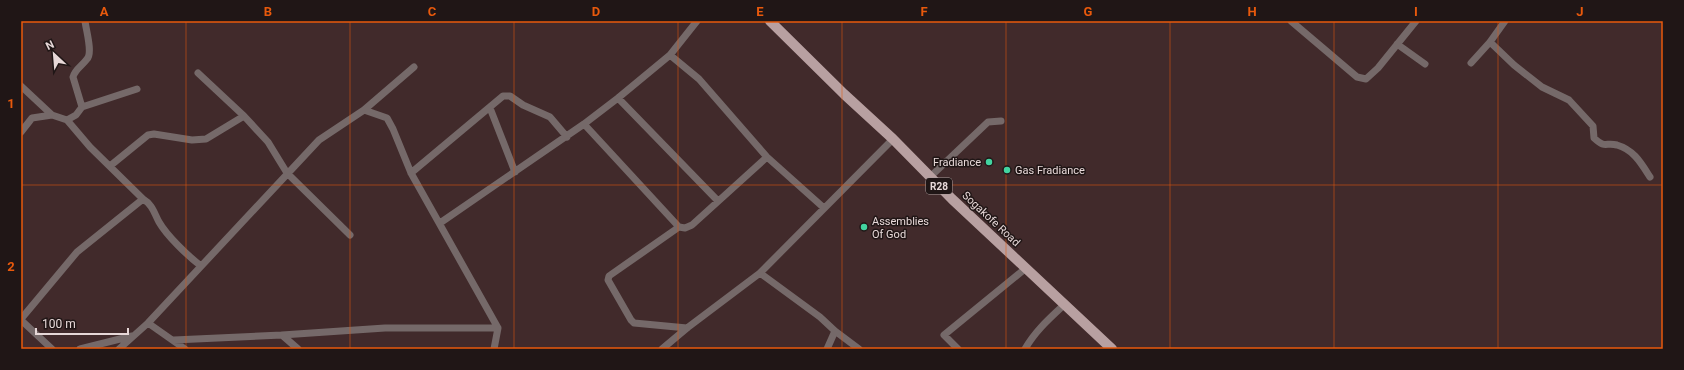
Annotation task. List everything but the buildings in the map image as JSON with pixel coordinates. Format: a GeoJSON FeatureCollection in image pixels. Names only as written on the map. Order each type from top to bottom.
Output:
{"type":"FeatureCollection","features":[{"type":"Feature","properties":{"kind":"main road","name":"Sogakofe Road"},"geometry":{"type":"LineString","coordinates":[[770,21],[844,94],[893,139],[952,199],[1112,349]]}},
{"type":"Feature","properties":{"kind":"street"},"geometry":{"type":"LineString","coordinates":[[82,107],[73,82],[73,77],[74,72],[88,59],[90,53],[85,21]]}},
{"type":"Feature","properties":{"kind":"street"},"geometry":{"type":"LineString","coordinates":[[440,223],[567,137],[618,98],[670,55],[697,21]]}},
{"type":"Feature","properties":{"kind":"street"},"geometry":{"type":"LineString","coordinates":[[1291,21],[1356,78],[1366,79],[1378,68],[1416,21]]}},
{"type":"Feature","properties":{"kind":"street"},"geometry":{"type":"LineString","coordinates":[[1471,63],[1490,42],[1505,21]]}},
{"type":"Feature","properties":{"kind":"street"},"geometry":{"type":"LineString","coordinates":[[1490,42],[1514,65],[1542,87],[1569,100],[1592,126],[1594,138],[1601,145],[1616,145],[1633,152],[1650,177]]}},
{"type":"Feature","properties":{"kind":"street"},"geometry":{"type":"LineString","coordinates":[[1397,44],[1425,64]]}},
{"type":"Feature","properties":{"kind":"street"},"geometry":{"type":"LineString","coordinates":[[670,55],[704,83],[767,157],[824,208]]}},
{"type":"Feature","properties":{"kind":"street"},"geometry":{"type":"LineString","coordinates":[[120,349],[148,323],[287,173],[320,140],[364,110],[414,68]]}},
{"type":"Feature","properties":{"kind":"street"},"geometry":{"type":"LineString","coordinates":[[198,73],[244,116],[268,142],[287,173],[350,235]]}},
{"type":"Feature","properties":{"kind":"street"},"geometry":{"type":"LineString","coordinates":[[21,86],[52,115],[67,120],[90,147],[143,199],[149,203],[155,212],[159,223],[185,253],[201,266]]}},
{"type":"Feature","properties":{"kind":"street"},"geometry":{"type":"LineString","coordinates":[[67,120],[76,115],[82,107],[138,89]]}},
{"type":"Feature","properties":{"kind":"street"},"geometry":{"type":"LineString","coordinates":[[412,173],[503,96],[510,96],[523,105],[550,118],[567,137]]}},
{"type":"Feature","properties":{"kind":"street"},"geometry":{"type":"LineString","coordinates":[[618,98],[718,201]]}},
{"type":"Feature","properties":{"kind":"street"},"geometry":{"type":"LineString","coordinates":[[490,108],[515,172]]}},
{"type":"Feature","properties":{"kind":"street"},"geometry":{"type":"LineString","coordinates":[[364,110],[387,118],[394,129],[412,173],[498,328],[494,349]]}},
{"type":"Feature","properties":{"kind":"street"},"geometry":{"type":"LineString","coordinates":[[21,132],[32,118],[52,115]]}},
{"type":"Feature","properties":{"kind":"street"},"geometry":{"type":"LineString","coordinates":[[110,166],[148,135],[154,134],[192,140],[206,139],[244,116]]}},
{"type":"Feature","properties":{"kind":"street"},"geometry":{"type":"LineString","coordinates":[[930,177],[988,122],[1001,121]]}},
{"type":"Feature","properties":{"kind":"street"},"geometry":{"type":"LineString","coordinates":[[584,124],[679,227],[685,228],[692,225],[767,157]]}},
{"type":"Feature","properties":{"kind":"street"},"geometry":{"type":"LineString","coordinates":[[662,349],[687,328],[760,273],[893,139]]}},
{"type":"Feature","properties":{"kind":"street"},"geometry":{"type":"LineString","coordinates":[[52,349],[21,320],[77,252],[143,199]]}},
{"type":"Feature","properties":{"kind":"street"},"geometry":{"type":"LineString","coordinates":[[679,227],[609,276],[608,280],[634,323],[687,328]]}},
{"type":"Feature","properties":{"kind":"street"},"geometry":{"type":"LineString","coordinates":[[958,349],[944,335],[1026,268]]}},
{"type":"Feature","properties":{"kind":"street"},"geometry":{"type":"LineString","coordinates":[[760,273],[820,317],[836,332],[859,349]]}},
{"type":"Feature","properties":{"kind":"street"},"geometry":{"type":"LineString","coordinates":[[1025,349],[1030,339],[1041,326],[1065,304]]}},
{"type":"Feature","properties":{"kind":"street"},"geometry":{"type":"LineString","coordinates":[[148,323],[185,349]]}},
{"type":"Feature","properties":{"kind":"street"},"geometry":{"type":"LineString","coordinates":[[174,340],[386,328],[498,328]]}},
{"type":"Feature","properties":{"kind":"street"},"geometry":{"type":"LineString","coordinates":[[827,349],[836,332]]}},
{"type":"Feature","properties":{"kind":"street"},"geometry":{"type":"LineString","coordinates":[[282,335],[298,349]]}},
{"type":"Feature","properties":{"kind":"street"},"geometry":{"type":"LineString","coordinates":[[80,349],[133,336]]}},
{"type":"Feature","properties":{"kind":"place","name":"Fradiance"},"geometry":{"type":"Point","coordinates":[989,162]}},
{"type":"Feature","properties":{"kind":"place","name":"Gas Fradiance"},"geometry":{"type":"Point","coordinates":[1007,170]}},
{"type":"Feature","properties":{"kind":"place","name":"Assemblies Of God"},"geometry":{"type":"Point","coordinates":[864,227]}}]}
